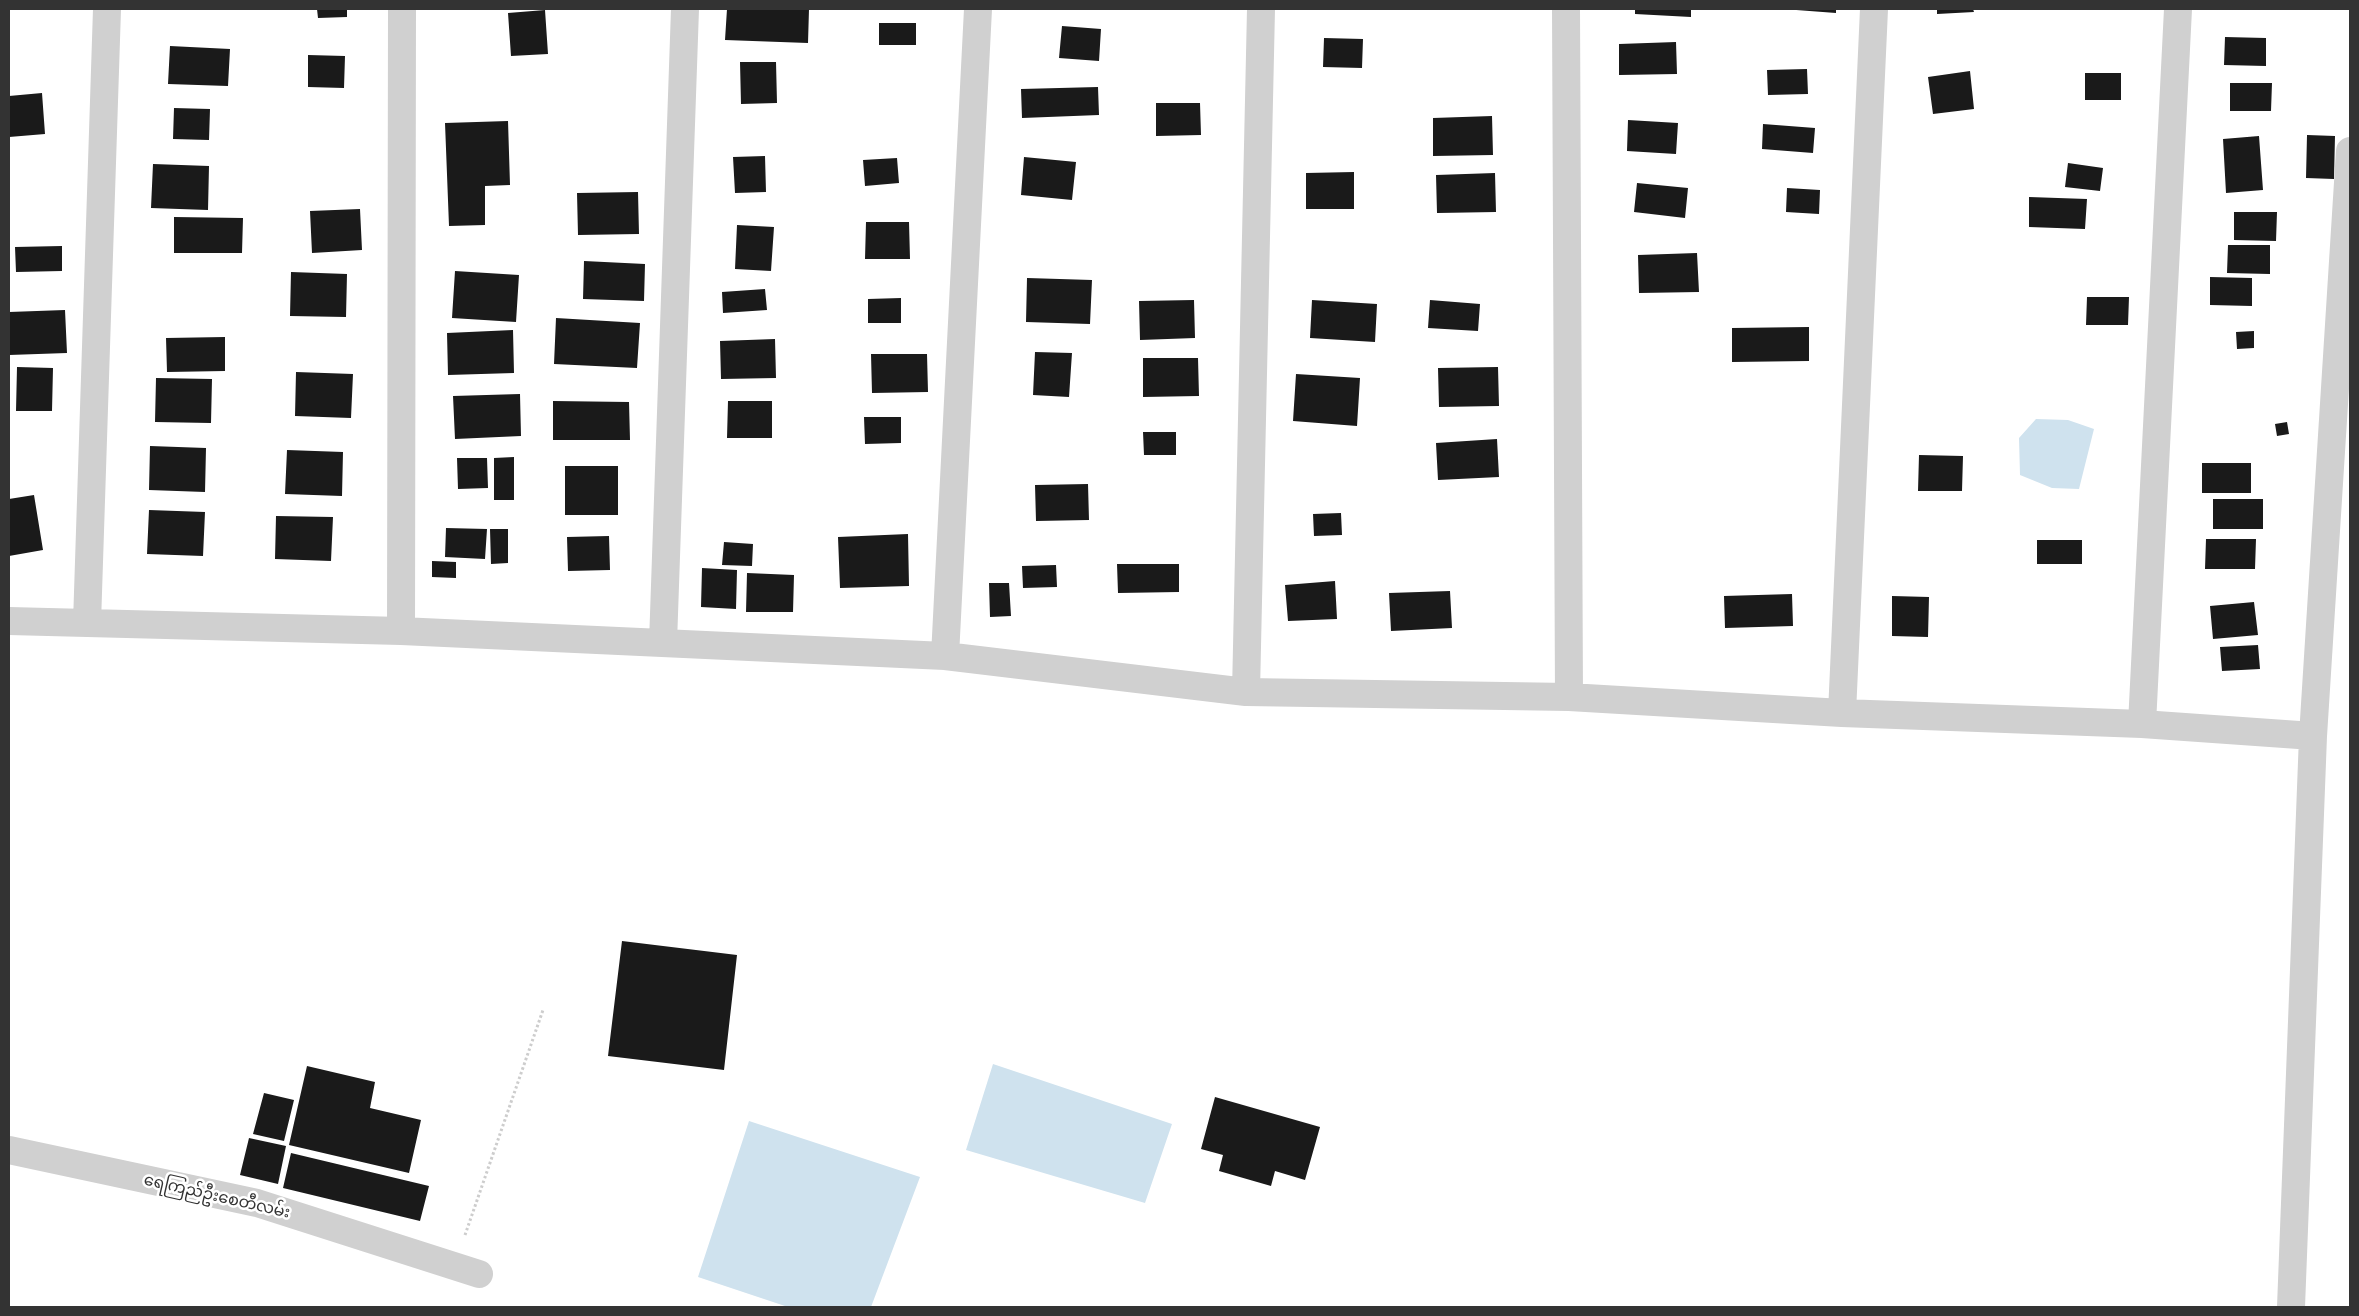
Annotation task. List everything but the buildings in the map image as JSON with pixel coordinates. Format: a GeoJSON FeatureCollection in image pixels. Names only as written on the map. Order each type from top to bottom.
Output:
{"type":"FeatureCollection","features":[{"type":"Feature","properties":{"kind":"street"},"geometry":{"type":"LineString","coordinates":[[87,623],[107,9]]}},
{"type":"Feature","properties":{"kind":"street"},"geometry":{"type":"LineString","coordinates":[[401,631],[402,9]]}},
{"type":"Feature","properties":{"kind":"street"},"geometry":{"type":"LineString","coordinates":[[663,643],[686,9]]}},
{"type":"Feature","properties":{"kind":"street"},"geometry":{"type":"LineString","coordinates":[[945,656],[978,9]]}},
{"type":"Feature","properties":{"kind":"street"},"geometry":{"type":"LineString","coordinates":[[1246,692],[1261,9]]}},
{"type":"Feature","properties":{"kind":"street"},"geometry":{"type":"LineString","coordinates":[[1566,9],[1570,697]]}},
{"type":"Feature","properties":{"kind":"street"},"geometry":{"type":"LineString","coordinates":[[1842,713],[1874,9]]}},
{"type":"Feature","properties":{"kind":"street"},"geometry":{"type":"LineString","coordinates":[[2142,724],[2178,9]]}},
{"type":"Feature","properties":{"kind":"street"},"geometry":{"type":"LineString","coordinates":[[2290,1307],[2312,736],[2350,151]]}},
{"type":"Feature","properties":{"kind":"street"},"geometry":{"type":"LineString","coordinates":[[9,621],[401,631],[945,656],[1246,692],[1570,697],[1842,713],[2142,724],[2312,736]]}},
{"type":"Feature","properties":{"kind":"street","name":"ရေကြည်ဦးစေတီလမ်း"},"geometry":{"type":"LineString","coordinates":[[9,1150],[257,1203],[467,1270]]}},
{"type":"Feature","properties":{"kind":"path"},"geometry":{"type":"LineString","coordinates":[[467,1270],[543,1010]]}},
{"type":"Feature","properties":{"kind":"water"},"geometry":{"type":"Polygon","coordinates":[[[2036,419],[2068,420],[2094,429],[2079,489],[2052,488],[2020,475],[2019,438],[2036,419]]]}},
{"type":"Feature","properties":{"kind":"water"},"geometry":{"type":"Polygon","coordinates":[[[993,1064],[1172,1124],[1145,1203],[966,1150],[993,1064]]]}},
{"type":"Feature","properties":{"kind":"water"},"geometry":{"type":"Polygon","coordinates":[[[749,1121],[920,1177],[871,1307],[788,1307],[698,1277],[749,1121]]]}}]}
